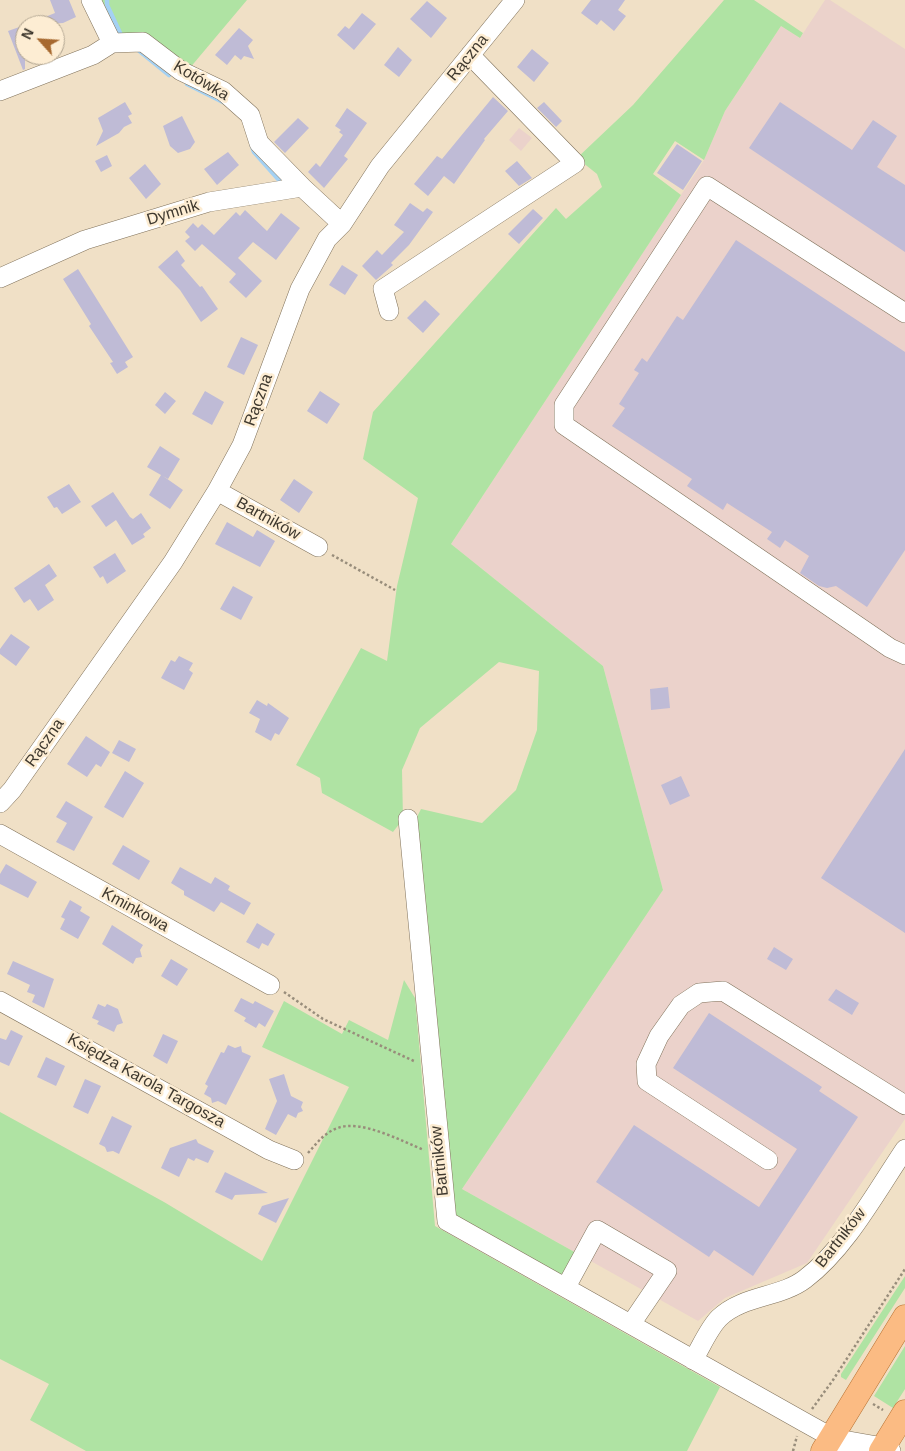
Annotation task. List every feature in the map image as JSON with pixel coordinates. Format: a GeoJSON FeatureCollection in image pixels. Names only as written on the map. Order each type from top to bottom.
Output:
{"type":"FeatureCollection","features":[{"type":"Feature","properties":{"kind":"main road"},"geometry":{"type":"LineString","coordinates":[[833,1446],[905,1317]]}},
{"type":"Feature","properties":{"kind":"main road"},"geometry":{"type":"LineString","coordinates":[[885,1450],[897,1413]]}},
{"type":"Feature","properties":{"kind":"street"},"geometry":{"type":"LineString","coordinates":[[0,91],[93,55],[112,43],[91,0]]}},
{"type":"Feature","properties":{"kind":"street","name":"Rączna"},"geometry":{"type":"LineString","coordinates":[[2,794],[174,562],[217,491],[242,444],[300,289],[326,239],[342,224],[380,166],[515,0]]}},
{"type":"Feature","properties":{"kind":"street","name":"Kotówka"},"geometry":{"type":"LineString","coordinates":[[112,43],[143,42],[181,71],[223,91],[250,115],[259,143],[302,187]]}},
{"type":"Feature","properties":{"kind":"street"},"geometry":{"type":"LineString","coordinates":[[389,311],[383,289],[575,163],[470,55]]}},
{"type":"Feature","properties":{"kind":"street"},"geometry":{"type":"LineString","coordinates":[[905,313],[707,186],[564,405],[564,425],[890,648],[905,655]]}},
{"type":"Feature","properties":{"kind":"street"},"geometry":{"type":"LineString","coordinates":[[302,187],[342,224]]}},
{"type":"Feature","properties":{"kind":"street","name":"Dymnik"},"geometry":{"type":"LineString","coordinates":[[0,278],[85,240],[209,202],[302,187]]}},
{"type":"Feature","properties":{"kind":"street","name":"Bartników"},"geometry":{"type":"LineString","coordinates":[[217,491],[318,547]]}},
{"type":"Feature","properties":{"kind":"street","name":"Bartników"},"geometry":{"type":"LineString","coordinates":[[408,819],[430,1069],[447,1221],[693,1360],[833,1446],[885,1450]]}},
{"type":"Feature","properties":{"kind":"street","name":"Kminkowa"},"geometry":{"type":"LineString","coordinates":[[0,834],[270,985]]}},
{"type":"Feature","properties":{"kind":"street"},"geometry":{"type":"LineString","coordinates":[[768,1160],[647,1081],[646,1064],[659,1036],[680,1005],[698,993],[723,991],[905,1105]]}},
{"type":"Feature","properties":{"kind":"street","name":"Księdza Karola Targosza"},"geometry":{"type":"LineString","coordinates":[[0,1001],[269,1150],[294,1160]]}},
{"type":"Feature","properties":{"kind":"street","name":"Bartników"},"geometry":{"type":"LineString","coordinates":[[693,1360],[719,1318],[738,1306],[760,1296],[788,1290],[823,1265],[845,1237],[905,1150]]}},
{"type":"Feature","properties":{"kind":"street"},"geometry":{"type":"LineString","coordinates":[[566,1287],[597,1230],[667,1271],[631,1324]]}},
{"type":"Feature","properties":{"kind":"path"},"geometry":{"type":"LineString","coordinates":[[318,547],[395,590]]}},
{"type":"Feature","properties":{"kind":"path"},"geometry":{"type":"LineString","coordinates":[[270,985],[278,988],[323,1019],[430,1069]]}},
{"type":"Feature","properties":{"kind":"path"},"geometry":{"type":"LineString","coordinates":[[294,1160],[308,1153],[324,1136],[342,1126],[374,1131],[439,1156]]}},
{"type":"Feature","properties":{"kind":"path"},"geometry":{"type":"LineString","coordinates":[[809,1413],[833,1380],[905,1269]]}},
{"type":"Feature","properties":{"kind":"path"},"geometry":{"type":"LineString","coordinates":[[870,1403],[897,1413]]}},
{"type":"Feature","properties":{"kind":"path"},"geometry":{"type":"LineString","coordinates":[[793,1451],[799,1430]]}},
{"type":"Feature","properties":{"kind":"shaded area"},"geometry":{"type":"Polygon","coordinates":[[[825,0],[830,0],[905,49],[905,1119],[807,1263],[725,1298],[698,1321],[462,1189],[663,890],[603,666],[451,544],[704,160],[725,111],[781,26],[800,38],[825,0]]]}},
{"type":"Feature","properties":{"kind":"shaded area"},"geometry":{"type":"Polygon","coordinates":[[[519,128],[532,138],[521,151],[509,140],[519,128]]]}},
{"type":"Feature","properties":{"kind":"green space"},"geometry":{"type":"Polygon","coordinates":[[[98,0],[247,0],[189,69],[144,40],[125,34],[114,34],[98,0]]]}},
{"type":"Feature","properties":{"kind":"green space"},"geometry":{"type":"Polygon","coordinates":[[[724,0],[754,0],[803,33],[800,38],[781,26],[725,111],[704,160],[675,141],[653,174],[681,195],[451,544],[603,666],[663,890],[462,1189],[578,1254],[564,1276],[551,1273],[451,1212],[413,825],[421,809],[482,823],[516,790],[537,730],[539,671],[499,662],[420,728],[402,770],[403,819],[393,832],[322,793],[320,778],[296,765],[361,648],[387,661],[397,586],[418,498],[363,459],[373,412],[556,208],[566,219],[602,187],[597,174],[577,158],[633,105],[724,0]]]}},
{"type":"Feature","properties":{"kind":"green space"},"geometry":{"type":"Polygon","coordinates":[[[404,980],[415,998],[435,1226],[720,1387],[687,1451],[86,1451],[30,1420],[49,1384],[0,1359],[0,1112],[164,1202],[262,1261],[349,1087],[262,1047],[284,1001],[342,1034],[349,1020],[388,1040],[404,980]]]}},
{"type":"Feature","properties":{"kind":"green space"},"geometry":{"type":"Polygon","coordinates":[[[905,1276],[905,1288],[846,1380],[841,1377],[841,1374],[905,1276]]]}},
{"type":"Feature","properties":{"kind":"green space"},"geometry":{"type":"Polygon","coordinates":[[[905,1346],[905,1389],[893,1408],[874,1396],[905,1346]]]}},
{"type":"Feature","properties":{"kind":"building"},"geometry":{"type":"Polygon","coordinates":[[[50,0],[69,0],[76,17],[65,22],[65,15],[50,15],[55,13],[50,0]]]}},
{"type":"Feature","properties":{"kind":"building"},"geometry":{"type":"Polygon","coordinates":[[[591,0],[625,0],[618,10],[626,16],[614,31],[601,20],[597,25],[581,13],[591,0]]]}},
{"type":"Feature","properties":{"kind":"building"},"geometry":{"type":"Polygon","coordinates":[[[427,1],[447,18],[431,38],[410,19],[427,1]]]}},
{"type":"Feature","properties":{"kind":"building"},"geometry":{"type":"Polygon","coordinates":[[[362,13],[376,24],[354,50],[337,35],[345,26],[349,29],[362,13]]]}},
{"type":"Feature","properties":{"kind":"building"},"geometry":{"type":"Polygon","coordinates":[[[239,28],[253,40],[248,46],[254,59],[244,56],[241,60],[235,55],[227,65],[215,55],[239,28]]]}},
{"type":"Feature","properties":{"kind":"building"},"geometry":{"type":"Polygon","coordinates":[[[15,29],[15,49],[8,31],[15,29]]]}},
{"type":"Feature","properties":{"kind":"building"},"geometry":{"type":"Polygon","coordinates":[[[398,47],[412,60],[399,77],[384,65],[398,47]]]}},
{"type":"Feature","properties":{"kind":"building"},"geometry":{"type":"Polygon","coordinates":[[[532,49],[549,63],[534,82],[517,67],[532,49]]]}},
{"type":"Feature","properties":{"kind":"building"},"geometry":{"type":"Polygon","coordinates":[[[493,97],[508,111],[484,139],[454,184],[444,176],[428,196],[414,184],[437,156],[442,159],[493,97]]]}},
{"type":"Feature","properties":{"kind":"building"},"geometry":{"type":"Polygon","coordinates":[[[125,102],[132,114],[128,116],[132,123],[96,146],[103,131],[98,118],[125,102]]]}},
{"type":"Feature","properties":{"kind":"building"},"geometry":{"type":"Polygon","coordinates":[[[544,102],[562,121],[556,127],[537,108],[544,102]]]}},
{"type":"Feature","properties":{"kind":"building"},"geometry":{"type":"Polygon","coordinates":[[[780,102],[852,150],[873,120],[897,136],[877,167],[905,185],[905,252],[749,148],[780,102]]]}},
{"type":"Feature","properties":{"kind":"building"},"geometry":{"type":"Polygon","coordinates":[[[347,108],[367,123],[344,156],[348,159],[324,188],[308,172],[316,163],[320,167],[343,135],[339,132],[341,130],[335,126],[347,108]]]}},
{"type":"Feature","properties":{"kind":"building"},"geometry":{"type":"Polygon","coordinates":[[[182,116],[195,142],[190,149],[178,153],[170,146],[163,126],[182,116]]]}},
{"type":"Feature","properties":{"kind":"building"},"geometry":{"type":"Polygon","coordinates":[[[298,118],[309,128],[285,153],[274,142],[298,118]]]}},
{"type":"Feature","properties":{"kind":"building"},"geometry":{"type":"Polygon","coordinates":[[[677,144],[702,161],[683,190],[657,173],[677,144]]]}},
{"type":"Feature","properties":{"kind":"building"},"geometry":{"type":"Polygon","coordinates":[[[228,152],[239,165],[217,185],[204,169],[228,152]]]}},
{"type":"Feature","properties":{"kind":"building"},"geometry":{"type":"Polygon","coordinates":[[[107,155],[112,166],[101,172],[95,161],[107,155]]]}},
{"type":"Feature","properties":{"kind":"building"},"geometry":{"type":"Polygon","coordinates":[[[517,161],[532,178],[519,186],[505,171],[517,161]]]}},
{"type":"Feature","properties":{"kind":"building"},"geometry":{"type":"Polygon","coordinates":[[[145,164],[161,184],[146,199],[129,178],[145,164]]]}},
{"type":"Feature","properties":{"kind":"building"},"geometry":{"type":"Polygon","coordinates":[[[410,203],[423,212],[427,208],[433,212],[409,245],[391,263],[393,265],[376,280],[362,266],[377,250],[382,255],[404,232],[394,225],[410,203]]]}},
{"type":"Feature","properties":{"kind":"building"},"geometry":{"type":"Polygon","coordinates":[[[533,209],[543,218],[519,244],[508,234],[533,209]]]}},
{"type":"Feature","properties":{"kind":"building"},"geometry":{"type":"Polygon","coordinates":[[[245,210],[267,231],[281,213],[300,228],[276,260],[253,242],[238,258],[262,281],[246,298],[229,282],[236,274],[202,244],[195,251],[185,241],[190,237],[185,232],[193,223],[198,228],[202,224],[214,235],[236,212],[240,216],[245,210]]]}},
{"type":"Feature","properties":{"kind":"building"},"geometry":{"type":"Polygon","coordinates":[[[736,240],[905,352],[905,550],[867,607],[836,586],[827,588],[819,586],[800,573],[809,556],[785,540],[780,548],[767,539],[772,532],[727,503],[723,510],[687,486],[692,479],[612,426],[625,408],[619,404],[639,373],[634,370],[642,358],[647,362],[677,316],[683,320],[736,240]]]}},
{"type":"Feature","properties":{"kind":"building"},"geometry":{"type":"Polygon","coordinates":[[[177,250],[185,261],[181,265],[200,287],[202,286],[218,309],[201,322],[180,290],[158,267],[177,250]]]}},
{"type":"Feature","properties":{"kind":"building"},"geometry":{"type":"Polygon","coordinates":[[[342,265],[358,275],[345,295],[329,285],[342,265]]]}},
{"type":"Feature","properties":{"kind":"building"},"geometry":{"type":"Polygon","coordinates":[[[78,269],[133,357],[125,362],[128,367],[117,374],[110,363],[113,362],[89,326],[91,324],[63,279],[78,269]]]}},
{"type":"Feature","properties":{"kind":"building"},"geometry":{"type":"Polygon","coordinates":[[[425,300],[440,314],[423,333],[407,318],[425,300]]]}},
{"type":"Feature","properties":{"kind":"building"},"geometry":{"type":"Polygon","coordinates":[[[241,337],[258,345],[244,375],[227,367],[241,337]]]}},
{"type":"Feature","properties":{"kind":"building"},"geometry":{"type":"Polygon","coordinates":[[[205,391],[224,402],[212,425],[192,414],[205,391]]]}},
{"type":"Feature","properties":{"kind":"building"},"geometry":{"type":"Polygon","coordinates":[[[320,391],[340,404],[327,424],[307,411],[320,391]]]}},
{"type":"Feature","properties":{"kind":"building"},"geometry":{"type":"Polygon","coordinates":[[[165,392],[176,401],[165,414],[155,405],[165,392]]]}},
{"type":"Feature","properties":{"kind":"building"},"geometry":{"type":"Polygon","coordinates":[[[160,446],[180,459],[168,479],[163,476],[183,490],[170,509],[149,495],[161,475],[147,467],[160,446]]]}},
{"type":"Feature","properties":{"kind":"building"},"geometry":{"type":"Polygon","coordinates":[[[294,479],[313,492],[299,513],[280,500],[294,479]]]}},
{"type":"Feature","properties":{"kind":"building"},"geometry":{"type":"Polygon","coordinates":[[[69,484],[81,502],[62,514],[57,507],[54,508],[47,497],[69,484]]]}},
{"type":"Feature","properties":{"kind":"building"},"geometry":{"type":"Polygon","coordinates":[[[113,492],[130,517],[133,519],[141,513],[151,528],[143,534],[145,537],[132,545],[116,520],[106,527],[91,506],[113,492]]]}},
{"type":"Feature","properties":{"kind":"building"},"geometry":{"type":"Polygon","coordinates":[[[227,522],[253,537],[257,530],[275,541],[260,567],[215,544],[227,522]]]}},
{"type":"Feature","properties":{"kind":"building"},"geometry":{"type":"Polygon","coordinates":[[[115,553],[126,571],[107,584],[103,576],[100,578],[93,567],[115,553]]]}},
{"type":"Feature","properties":{"kind":"building"},"geometry":{"type":"Polygon","coordinates":[[[49,564],[57,576],[45,585],[54,600],[38,611],[30,599],[24,603],[14,588],[49,564]]]}},
{"type":"Feature","properties":{"kind":"building"},"geometry":{"type":"Polygon","coordinates":[[[233,586],[253,597],[241,620],[220,609],[233,586]]]}},
{"type":"Feature","properties":{"kind":"building"},"geometry":{"type":"Polygon","coordinates":[[[11,634],[30,647],[16,666],[0,654],[0,649],[11,634]]]}},
{"type":"Feature","properties":{"kind":"building"},"geometry":{"type":"Polygon","coordinates":[[[179,656],[193,663],[189,670],[193,673],[184,690],[161,678],[171,660],[175,662],[179,656]]]}},
{"type":"Feature","properties":{"kind":"building"},"geometry":{"type":"Polygon","coordinates":[[[668,687],[670,708],[651,710],[650,689],[668,687]]]}},
{"type":"Feature","properties":{"kind":"building"},"geometry":{"type":"Polygon","coordinates":[[[257,700],[267,706],[268,703],[289,718],[279,735],[275,733],[271,741],[255,732],[260,719],[249,713],[257,700]]]}},
{"type":"Feature","properties":{"kind":"building"},"geometry":{"type":"Polygon","coordinates":[[[86,736],[110,752],[101,767],[96,764],[87,777],[67,764],[86,736]]]}},
{"type":"Feature","properties":{"kind":"building"},"geometry":{"type":"Polygon","coordinates":[[[119,740],[136,749],[129,762],[112,753],[119,740]]]}},
{"type":"Feature","properties":{"kind":"building"},"geometry":{"type":"Polygon","coordinates":[[[905,749],[905,933],[821,878],[905,749]]]}},
{"type":"Feature","properties":{"kind":"building"},"geometry":{"type":"Polygon","coordinates":[[[125,771],[144,783],[123,818],[104,807],[125,771]]]}},
{"type":"Feature","properties":{"kind":"building"},"geometry":{"type":"Polygon","coordinates":[[[681,776],[690,796],[670,805],[661,785],[681,776]]]}},
{"type":"Feature","properties":{"kind":"building"},"geometry":{"type":"Polygon","coordinates":[[[66,801],[93,817],[74,851],[56,842],[67,823],[56,817],[66,801]]]}},
{"type":"Feature","properties":{"kind":"building"},"geometry":{"type":"Polygon","coordinates":[[[123,845],[150,861],[139,880],[112,864],[123,845]]]}},
{"type":"Feature","properties":{"kind":"building"},"geometry":{"type":"Polygon","coordinates":[[[6,864],[37,882],[28,898],[0,884],[0,874],[6,864]]]}},
{"type":"Feature","properties":{"kind":"building"},"geometry":{"type":"Polygon","coordinates":[[[180,867],[211,884],[215,877],[230,886],[228,890],[251,903],[244,915],[221,902],[214,912],[184,895],[184,891],[171,883],[180,867]]]}},
{"type":"Feature","properties":{"kind":"building"},"geometry":{"type":"Polygon","coordinates":[[[70,900],[82,907],[80,911],[90,917],[78,939],[60,929],[65,919],[61,917],[70,900]]]}},
{"type":"Feature","properties":{"kind":"building"},"geometry":{"type":"Polygon","coordinates":[[[257,923],[275,934],[268,946],[262,943],[259,949],[246,942],[257,923]]]}},
{"type":"Feature","properties":{"kind":"building"},"geometry":{"type":"Polygon","coordinates":[[[112,925],[143,945],[140,950],[142,957],[136,958],[133,964],[102,944],[112,925]]]}},
{"type":"Feature","properties":{"kind":"building"},"geometry":{"type":"Polygon","coordinates":[[[774,947],[793,959],[786,970],[767,959],[774,947]]]}},
{"type":"Feature","properties":{"kind":"building"},"geometry":{"type":"Polygon","coordinates":[[[171,959],[188,969],[177,986],[161,976],[171,959]]]}},
{"type":"Feature","properties":{"kind":"building"},"geometry":{"type":"Polygon","coordinates":[[[13,961],[54,979],[44,1008],[32,1002],[35,995],[27,992],[30,985],[7,974],[13,961]]]}},
{"type":"Feature","properties":{"kind":"building"},"geometry":{"type":"Polygon","coordinates":[[[836,989],[859,1003],[852,1015],[828,1000],[836,989]]]}},
{"type":"Feature","properties":{"kind":"building"},"geometry":{"type":"Polygon","coordinates":[[[241,998],[253,1004],[255,1001],[274,1011],[265,1027],[259,1023],[256,1028],[244,1021],[246,1018],[234,1011],[241,998]]]}},
{"type":"Feature","properties":{"kind":"building"},"geometry":{"type":"Polygon","coordinates":[[[98,1004],[105,1007],[107,1004],[118,1009],[123,1023],[117,1025],[114,1032],[97,1024],[99,1021],[92,1018],[98,1004]]]}},
{"type":"Feature","properties":{"kind":"building"},"geometry":{"type":"Polygon","coordinates":[[[709,1013],[822,1087],[819,1091],[858,1117],[753,1276],[714,1250],[709,1257],[596,1182],[634,1125],[759,1207],[797,1149],[673,1068],[709,1013]]]}},
{"type":"Feature","properties":{"kind":"building"},"geometry":{"type":"Polygon","coordinates":[[[11,1030],[23,1036],[9,1066],[0,1062],[0,1038],[6,1040],[11,1030]]]}},
{"type":"Feature","properties":{"kind":"building"},"geometry":{"type":"Polygon","coordinates":[[[163,1034],[178,1041],[167,1064],[153,1056],[163,1034]]]}},
{"type":"Feature","properties":{"kind":"building"},"geometry":{"type":"Polygon","coordinates":[[[228,1045],[235,1048],[241,1046],[242,1052],[251,1056],[226,1105],[218,1101],[212,1103],[211,1098],[204,1094],[208,1086],[205,1084],[221,1052],[224,1053],[228,1045]]]}},
{"type":"Feature","properties":{"kind":"building"},"geometry":{"type":"Polygon","coordinates":[[[46,1057],[65,1066],[56,1086],[37,1077],[46,1057]]]}},
{"type":"Feature","properties":{"kind":"building"},"geometry":{"type":"Polygon","coordinates":[[[284,1074],[291,1096],[303,1102],[301,1107],[303,1111],[298,1113],[296,1118],[288,1114],[276,1135],[265,1129],[277,1101],[269,1079],[284,1074]]]}},
{"type":"Feature","properties":{"kind":"building"},"geometry":{"type":"Polygon","coordinates":[[[85,1079],[101,1086],[88,1114],[73,1107],[85,1079]]]}},
{"type":"Feature","properties":{"kind":"building"},"geometry":{"type":"Polygon","coordinates":[[[112,1116],[132,1126],[119,1154],[113,1151],[107,1152],[105,1147],[99,1144],[112,1116]]]}},
{"type":"Feature","properties":{"kind":"building"},"geometry":{"type":"Polygon","coordinates":[[[196,1139],[198,1143],[214,1151],[208,1163],[196,1158],[194,1161],[188,1158],[179,1177],[161,1168],[170,1148],[196,1139]]]}},
{"type":"Feature","properties":{"kind":"building"},"geometry":{"type":"Polygon","coordinates":[[[225,1172],[268,1193],[235,1195],[232,1200],[215,1192],[225,1172]]]}},
{"type":"Feature","properties":{"kind":"building"},"geometry":{"type":"Polygon","coordinates":[[[289,1198],[276,1223],[258,1214],[262,1206],[289,1198]]]}},
{"type":"Feature","properties":{"kind":"waterway"},"geometry":{"type":"LineString","coordinates":[[107,0],[107,5],[120,33]]}},
{"type":"Feature","properties":{"kind":"waterway"},"geometry":{"type":"LineString","coordinates":[[137,49],[169,75]]}},
{"type":"Feature","properties":{"kind":"waterway"},"geometry":{"type":"LineString","coordinates":[[187,84],[225,103]]}},
{"type":"Feature","properties":{"kind":"waterway"},"geometry":{"type":"LineString","coordinates":[[252,146],[254,152],[279,180]]}}]}
